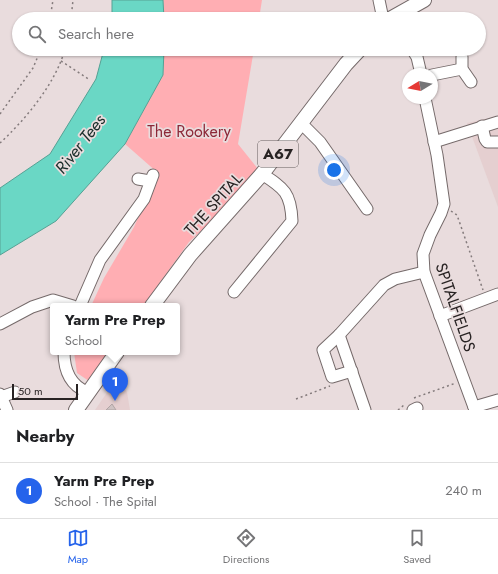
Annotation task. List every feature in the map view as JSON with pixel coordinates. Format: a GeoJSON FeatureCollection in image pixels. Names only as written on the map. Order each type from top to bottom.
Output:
{"type":"FeatureCollection","features":[{"type":"Feature","properties":{"kind":"main road"},"geometry":{"type":"LineString","coordinates":[[403,12],[424,0]]}},
{"type":"Feature","properties":{"kind":"main road","name":"THE SPITAL"},"geometry":{"type":"LineString","coordinates":[[154,303],[190,255],[262,174],[353,56]]}},
{"type":"Feature","properties":{"kind":"main road"},"geometry":{"type":"LineString","coordinates":[[76,410],[87,392],[115,355]]}},
{"type":"Feature","properties":{"kind":"street"},"geometry":{"type":"LineString","coordinates":[[379,0],[386,12]]}},
{"type":"Feature","properties":{"kind":"street"},"geometry":{"type":"LineString","coordinates":[[416,56],[419,68]]}},
{"type":"Feature","properties":{"kind":"street"},"geometry":{"type":"LineString","coordinates":[[438,73],[462,63],[471,82]]}},
{"type":"Feature","properties":{"kind":"street"},"geometry":{"type":"LineString","coordinates":[[427,104],[443,205]]}},
{"type":"Feature","properties":{"kind":"street"},"geometry":{"type":"LineString","coordinates":[[434,142],[498,122]]}},
{"type":"Feature","properties":{"kind":"street"},"geometry":{"type":"LineString","coordinates":[[301,123],[320,142],[367,209]]}},
{"type":"Feature","properties":{"kind":"street"},"geometry":{"type":"LineString","coordinates":[[482,126],[487,142],[498,142]]}},
{"type":"Feature","properties":{"kind":"street"},"geometry":{"type":"LineString","coordinates":[[235,286],[292,221],[290,198],[281,186],[262,174]]}},
{"type":"Feature","properties":{"kind":"street"},"geometry":{"type":"LineString","coordinates":[[81,303],[100,260],[144,199],[152,178],[138,179]]}},
{"type":"Feature","properties":{"kind":"street","name":"SPITALFIELDS"},"geometry":{"type":"LineString","coordinates":[[443,205],[423,254],[424,272],[474,408]]}},
{"type":"Feature","properties":{"kind":"street"},"geometry":{"type":"LineString","coordinates":[[352,371],[332,377],[323,350],[339,335],[384,285],[395,279],[424,272]]}},
{"type":"Feature","properties":{"kind":"street"},"geometry":{"type":"LineString","coordinates":[[440,316],[498,294]]}},
{"type":"Feature","properties":{"kind":"street"},"geometry":{"type":"LineString","coordinates":[[0,324],[32,307],[54,300],[64,303]]}},
{"type":"Feature","properties":{"kind":"street"},"geometry":{"type":"LineString","coordinates":[[339,335],[365,410]]}},
{"type":"Feature","properties":{"kind":"street"},"geometry":{"type":"LineString","coordinates":[[64,355],[66,370],[77,388],[87,392]]}},
{"type":"Feature","properties":{"kind":"street"},"geometry":{"type":"LineString","coordinates":[[7,410],[1,395],[14,392]]}},
{"type":"Feature","properties":{"kind":"street"},"geometry":{"type":"LineString","coordinates":[[474,408],[498,400]]}},
{"type":"Feature","properties":{"kind":"path"},"geometry":{"type":"LineString","coordinates":[[51,12],[53,0]]}},
{"type":"Feature","properties":{"kind":"path"},"geometry":{"type":"LineString","coordinates":[[72,12],[73,0]]}},
{"type":"Feature","properties":{"kind":"path"},"geometry":{"type":"LineString","coordinates":[[0,114],[33,68],[38,56]]}},
{"type":"Feature","properties":{"kind":"path"},"geometry":{"type":"LineString","coordinates":[[0,143],[20,124],[43,92],[63,56]]}},
{"type":"Feature","properties":{"kind":"path"},"geometry":{"type":"LineString","coordinates":[[61,61],[90,80]]}},
{"type":"Feature","properties":{"kind":"path"},"geometry":{"type":"LineString","coordinates":[[443,205],[457,215],[486,299]]}},
{"type":"Feature","properties":{"kind":"path"},"geometry":{"type":"LineString","coordinates":[[296,399],[330,386],[332,377]]}},
{"type":"Feature","properties":{"kind":"path"},"geometry":{"type":"LineString","coordinates":[[398,410],[412,405],[464,380]]}},
{"type":"Feature","properties":{"kind":"shaded area"},"geometry":{"type":"Polygon","coordinates":[[[498,116],[498,207],[467,123],[498,116]]]}},
{"type":"Feature","properties":{"kind":"shaded area"},"geometry":{"type":"Polygon","coordinates":[[[117,378],[127,392],[130,410],[95,410],[117,378]]]}},
{"type":"Feature","properties":{"kind":"green space"},"geometry":{"type":"Polygon","coordinates":[[[163,0],[262,0],[260,12],[164,12],[163,0]]]}},
{"type":"Feature","properties":{"kind":"green space","name":"The Rookery"},"geometry":{"type":"Polygon","coordinates":[[[164,56],[253,56],[238,144],[262,174],[189,242],[145,303],[92,303],[104,278],[134,227],[158,173],[125,144],[163,75],[164,56]]]}},
{"type":"Feature","properties":{"kind":"green space"},"geometry":{"type":"Polygon","coordinates":[[[74,355],[108,355],[89,381],[77,373],[74,355]]]}},
{"type":"Feature","properties":{"kind":"water"},"geometry":{"type":"Polygon","coordinates":[[[112,0],[163,0],[164,12],[112,12],[112,0]]]}},
{"type":"Feature","properties":{"kind":"water","name":"River Tees"},"geometry":{"type":"Polygon","coordinates":[[[102,56],[164,56],[163,75],[125,144],[56,221],[0,255],[0,188],[50,154],[96,79],[102,56]]]}},
{"type":"Feature","properties":{"kind":"building"},"geometry":{"type":"Polygon","coordinates":[[[112,404],[116,410],[106,410],[112,404]]]}},
{"type":"Feature","properties":{"kind":"place","name":"Yarm Pre Prep"},"geometry":{"type":"Point","coordinates":[115,401]}}]}
